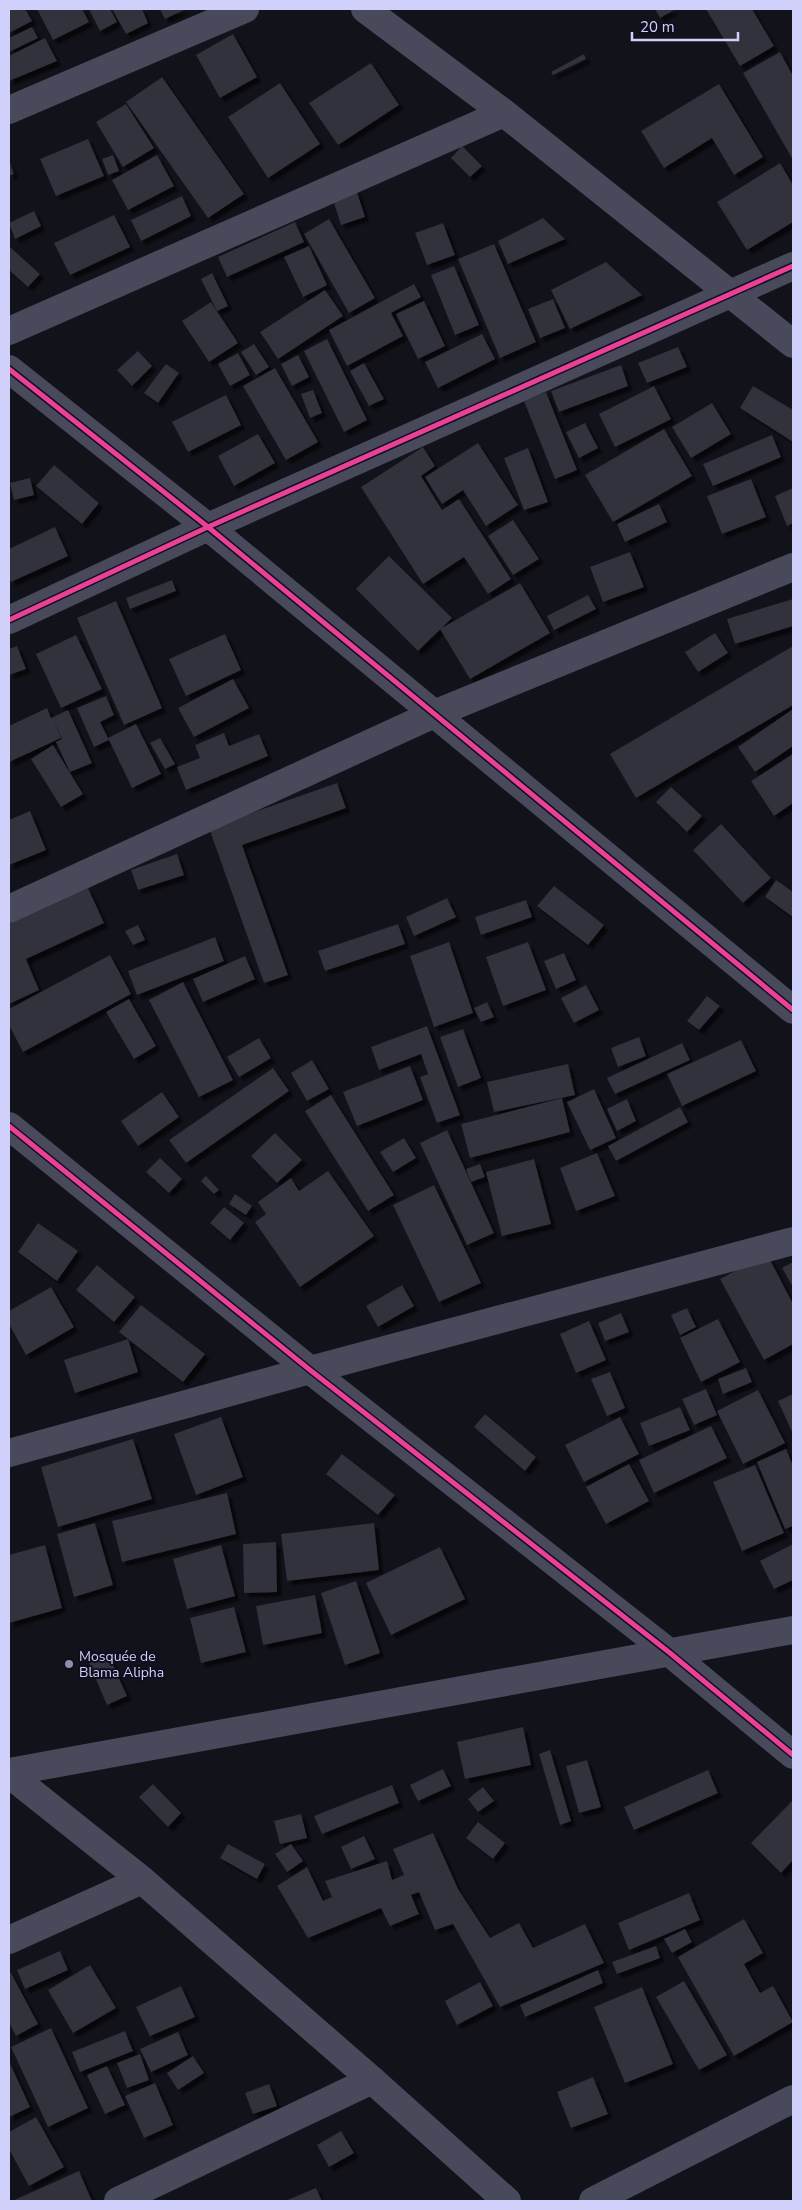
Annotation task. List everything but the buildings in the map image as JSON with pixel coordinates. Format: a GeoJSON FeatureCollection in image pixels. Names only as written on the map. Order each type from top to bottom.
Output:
{"type":"FeatureCollection","features":[{"type":"Feature","properties":{"kind":"street"},"geometry":{"type":"LineString","coordinates":[[9,110],[245,9]]}},
{"type":"Feature","properties":{"kind":"street"},"geometry":{"type":"LineString","coordinates":[[365,9],[504,113],[793,344]]}},
{"type":"Feature","properties":{"kind":"street"},"geometry":{"type":"LineString","coordinates":[[9,331],[504,113]]}},
{"type":"Feature","properties":{"kind":"street"},"geometry":{"type":"LineString","coordinates":[[9,620],[208,527],[793,266]]}},
{"type":"Feature","properties":{"kind":"street"},"geometry":{"type":"LineString","coordinates":[[9,370],[208,527],[793,1010]]}},
{"type":"Feature","properties":{"kind":"street"},"geometry":{"type":"LineString","coordinates":[[9,909],[434,714],[793,567]]}},
{"type":"Feature","properties":{"kind":"street"},"geometry":{"type":"LineString","coordinates":[[9,1126],[310,1370],[670,1653],[793,1755]]}},
{"type":"Feature","properties":{"kind":"street"},"geometry":{"type":"LineString","coordinates":[[9,1454],[310,1370],[793,1241]]}},
{"type":"Feature","properties":{"kind":"street"},"geometry":{"type":"LineString","coordinates":[[9,1773],[793,1630]]}},
{"type":"Feature","properties":{"kind":"street"},"geometry":{"type":"LineString","coordinates":[[9,1773],[142,1880],[372,2080],[507,2201]]}},
{"type":"Feature","properties":{"kind":"street"},"geometry":{"type":"LineString","coordinates":[[9,1940],[142,1880]]}},
{"type":"Feature","properties":{"kind":"street"},"geometry":{"type":"LineString","coordinates":[[118,2201],[372,2080]]}},
{"type":"Feature","properties":{"kind":"street"},"geometry":{"type":"LineString","coordinates":[[593,2201],[793,2099]]}},
{"type":"Feature","properties":{"kind":"cycle path"},"geometry":{"type":"LineString","coordinates":[[9,620],[208,527],[793,266]]}},
{"type":"Feature","properties":{"kind":"cycle path"},"geometry":{"type":"LineString","coordinates":[[9,369],[208,527],[793,1010]]}},
{"type":"Feature","properties":{"kind":"cycle path"},"geometry":{"type":"LineString","coordinates":[[9,1126],[310,1370],[670,1653],[793,1755]]}},
{"type":"Feature","properties":{"kind":"place","name":"Mosquée de Blama Alipha"},"geometry":{"type":"Point","coordinates":[69,1664]}}]}
